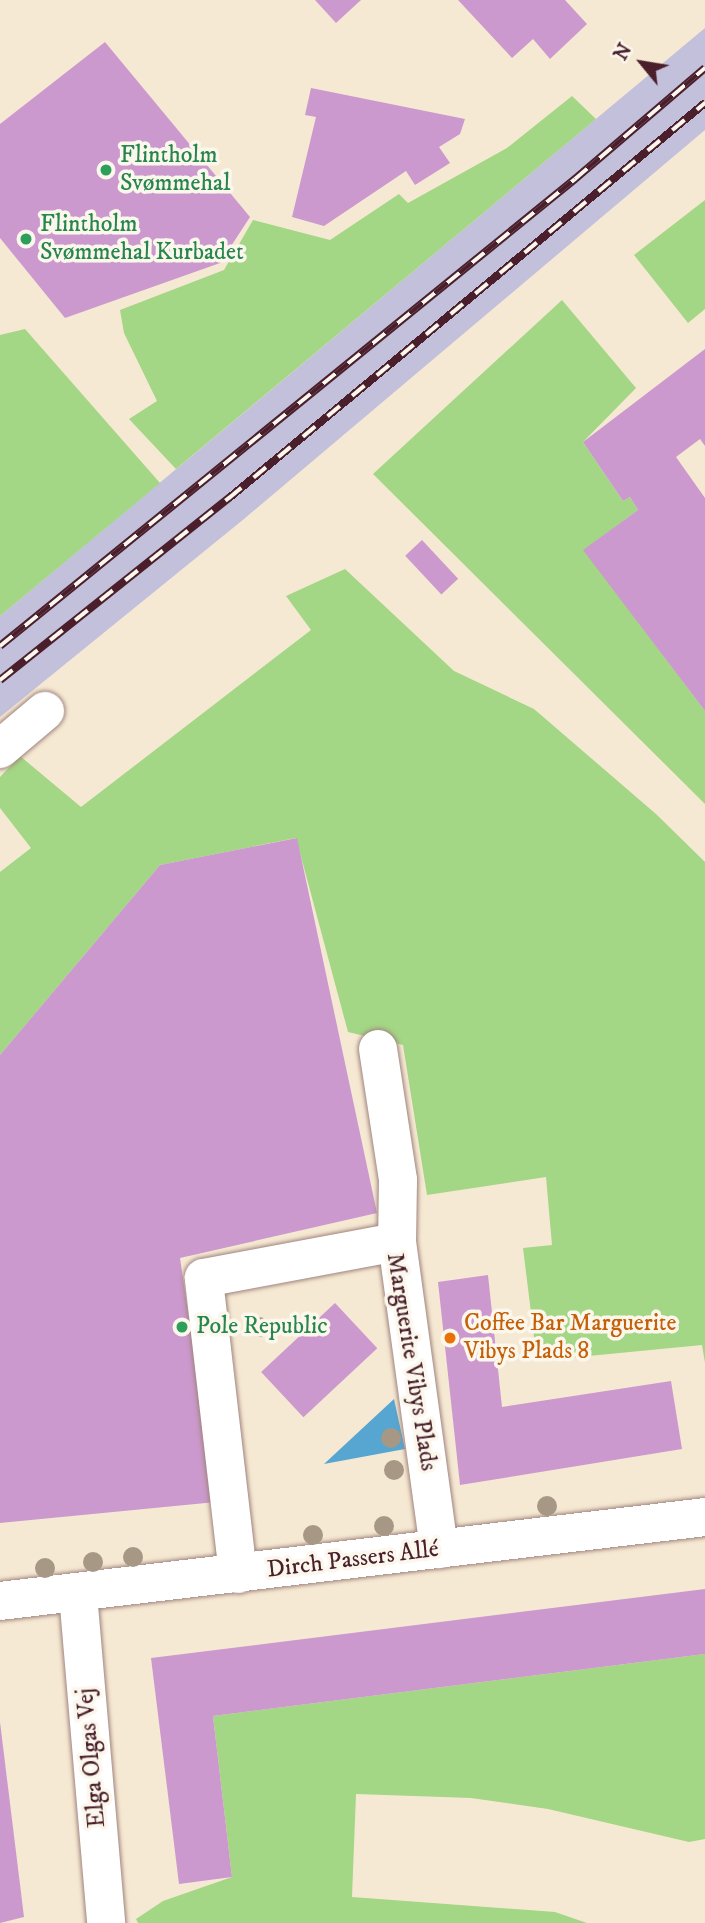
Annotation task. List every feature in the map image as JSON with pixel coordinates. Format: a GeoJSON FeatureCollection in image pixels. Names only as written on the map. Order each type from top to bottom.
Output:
{"type":"FeatureCollection","features":[{"type":"Feature","properties":{"kind":"street"},"geometry":{"type":"LineString","coordinates":[[0,749],[45,710]]}},
{"type":"Feature","properties":{"kind":"street"},"geometry":{"type":"LineString","coordinates":[[378,1049],[398,1180],[397,1242]]}},
{"type":"Feature","properties":{"kind":"street","name":"Marguerite Vibys Plads"},"geometry":{"type":"LineString","coordinates":[[238,1574],[204,1278],[397,1242],[439,1549]]}},
{"type":"Feature","properties":{"kind":"street","name":"Dirch Passers Allé"},"geometry":{"type":"LineString","coordinates":[[0,1601],[78,1594],[705,1517]]}},
{"type":"Feature","properties":{"kind":"street","name":"Elga Olgas Vej"},"geometry":{"type":"LineString","coordinates":[[78,1594],[106,1923]]}},
{"type":"Feature","properties":{"kind":"shaded area"},"geometry":{"type":"Polygon","coordinates":[[[705,28],[705,130],[244,519],[0,717],[0,616],[705,28]]]}},
{"type":"Feature","properties":{"kind":"green space"},"geometry":{"type":"Polygon","coordinates":[[[572,96],[596,119],[176,469],[129,419],[157,401],[124,333],[120,310],[224,270],[253,220],[330,240],[399,194],[408,203],[507,148],[572,96]]]}},
{"type":"Feature","properties":{"kind":"green space"},"geometry":{"type":"Polygon","coordinates":[[[705,200],[705,309],[688,323],[634,255],[705,200]]]}},
{"type":"Feature","properties":{"kind":"green space"},"geometry":{"type":"Polygon","coordinates":[[[562,300],[636,388],[583,442],[623,501],[630,497],[638,510],[584,550],[705,711],[705,804],[373,474],[562,300]]]}},
{"type":"Feature","properties":{"kind":"green space"},"geometry":{"type":"Polygon","coordinates":[[[25,329],[160,483],[0,616],[0,335],[25,329]]]}},
{"type":"Feature","properties":{"kind":"green space"},"geometry":{"type":"Polygon","coordinates":[[[345,569],[454,671],[534,709],[656,814],[705,862],[705,1363],[702,1345],[537,1361],[523,1248],[552,1245],[546,1177],[427,1195],[403,1045],[348,1032],[296,838],[160,865],[0,1055],[0,872],[31,848],[0,808],[0,777],[20,756],[81,807],[311,630],[286,596],[345,569]]]}},
{"type":"Feature","properties":{"kind":"green space"},"geometry":{"type":"Polygon","coordinates":[[[705,1654],[705,1839],[689,1842],[548,1809],[471,1798],[356,1794],[352,1897],[555,1912],[587,1923],[138,1923],[136,1919],[163,1901],[232,1877],[213,1716],[705,1654]]]}},
{"type":"Feature","properties":{"kind":"water"},"geometry":{"type":"Polygon","coordinates":[[[394,1399],[405,1449],[324,1464],[394,1399]]]}},
{"type":"Feature","properties":{"kind":"building"},"geometry":{"type":"Polygon","coordinates":[[[315,0],[361,0],[336,23],[315,0]]]}},
{"type":"Feature","properties":{"kind":"building"},"geometry":{"type":"Polygon","coordinates":[[[458,0],[565,0],[587,24],[550,59],[533,39],[512,58],[458,0]]]}},
{"type":"Feature","properties":{"kind":"building","name":"Flintholm Svømmehal"},"geometry":{"type":"Polygon","coordinates":[[[105,42],[250,217],[220,263],[65,318],[0,238],[0,124],[105,42]]]}},
{"type":"Feature","properties":{"kind":"building"},"geometry":{"type":"Polygon","coordinates":[[[311,88],[465,119],[460,134],[439,147],[450,163],[415,185],[406,171],[324,226],[292,217],[316,117],[305,115],[311,88]]]}},
{"type":"Feature","properties":{"kind":"building"},"geometry":{"type":"Polygon","coordinates":[[[705,349],[705,446],[700,439],[676,457],[705,498],[705,711],[583,550],[638,510],[630,497],[623,501],[583,442],[705,349]]]}},
{"type":"Feature","properties":{"kind":"building"},"geometry":{"type":"Polygon","coordinates":[[[422,540],[458,579],[441,594],[405,556],[422,540]]]}},
{"type":"Feature","properties":{"kind":"building"},"geometry":{"type":"Polygon","coordinates":[[[297,838],[377,1213],[180,1258],[216,1502],[0,1523],[0,1055],[160,865],[297,838]]]}},
{"type":"Feature","properties":{"kind":"building"},"geometry":{"type":"Polygon","coordinates":[[[488,1275],[502,1407],[671,1381],[682,1449],[460,1485],[438,1282],[488,1275]]]}},
{"type":"Feature","properties":{"kind":"building"},"geometry":{"type":"Polygon","coordinates":[[[335,1303],[377,1348],[303,1417],[261,1372],[335,1303]]]}},
{"type":"Feature","properties":{"kind":"building"},"geometry":{"type":"Polygon","coordinates":[[[705,1589],[705,1654],[213,1716],[232,1877],[179,1884],[151,1658],[705,1589]]]}},
{"type":"Feature","properties":{"kind":"building"},"geometry":{"type":"Polygon","coordinates":[[[0,1722],[24,1917],[0,1923],[0,1722]]]}},
{"type":"Feature","properties":{"kind":"railway"},"geometry":{"type":"LineString","coordinates":[[0,646],[575,179],[705,68]]}},
{"type":"Feature","properties":{"kind":"railway"},"geometry":{"type":"LineString","coordinates":[[0,680],[229,498],[705,103]]}},
{"type":"Feature","properties":{"kind":"place","name":"Flintholm Svømmehal"},"geometry":{"type":"Point","coordinates":[106,170]}},
{"type":"Feature","properties":{"kind":"place","name":"Flintholm Svømmehal Kurbadet"},"geometry":{"type":"Point","coordinates":[26,239]}},
{"type":"Feature","properties":{"kind":"place","name":"Pole Republic"},"geometry":{"type":"Point","coordinates":[182,1327]}},
{"type":"Feature","properties":{"kind":"place","name":"Coffee Bar Marguerite Vibys Plads 8"},"geometry":{"type":"Point","coordinates":[450,1338]}}]}
